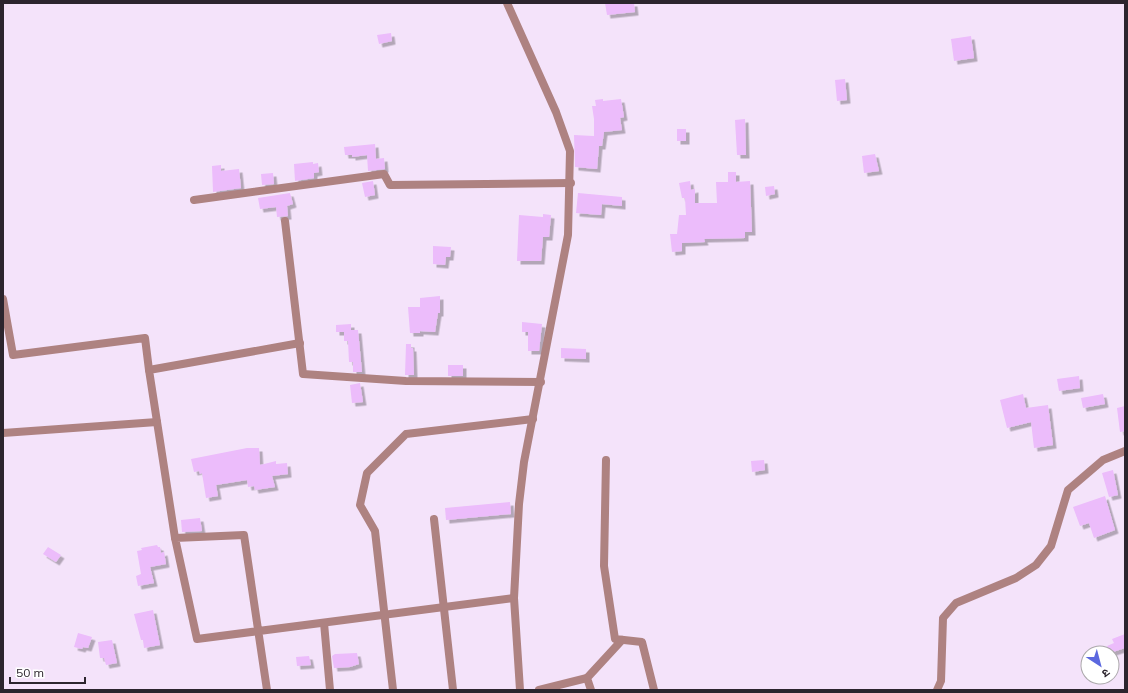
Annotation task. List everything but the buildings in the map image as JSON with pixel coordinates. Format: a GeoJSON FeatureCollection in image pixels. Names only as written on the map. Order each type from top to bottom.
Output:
{"type":"FeatureCollection","features":[{"type":"Feature","properties":{"kind":"street"},"geometry":{"type":"LineString","coordinates":[[507,3],[556,112],[570,150],[571,183],[568,235],[533,419],[519,504],[514,598],[520,690]]}},
{"type":"Feature","properties":{"kind":"street"},"geometry":{"type":"LineString","coordinates":[[194,200],[384,174],[390,185],[571,183]]}},
{"type":"Feature","properties":{"kind":"street"},"geometry":{"type":"LineString","coordinates":[[286,221],[303,374],[406,381],[541,382]]}},
{"type":"Feature","properties":{"kind":"street"},"geometry":{"type":"LineString","coordinates":[[3,299],[13,355],[144,338],[175,538],[197,639],[514,598]]}},
{"type":"Feature","properties":{"kind":"street"},"geometry":{"type":"LineString","coordinates":[[149,370],[300,343]]}},
{"type":"Feature","properties":{"kind":"street"},"geometry":{"type":"LineString","coordinates":[[392,690],[375,531],[360,505],[367,473],[406,434],[533,419]]}},
{"type":"Feature","properties":{"kind":"street"},"geometry":{"type":"LineString","coordinates":[[3,433],[157,422]]}},
{"type":"Feature","properties":{"kind":"street"},"geometry":{"type":"LineString","coordinates":[[937,690],[941,681],[943,618],[956,603],[1016,578],[1036,565],[1051,546],[1068,490],[1103,460],[1125,451]]}},
{"type":"Feature","properties":{"kind":"street"},"geometry":{"type":"LineString","coordinates":[[606,460],[604,566],[615,639],[642,642],[654,690]]}},
{"type":"Feature","properties":{"kind":"street"},"geometry":{"type":"LineString","coordinates":[[434,519],[453,690]]}},
{"type":"Feature","properties":{"kind":"street"},"geometry":{"type":"LineString","coordinates":[[175,538],[244,535],[267,690]]}},
{"type":"Feature","properties":{"kind":"street"},"geometry":{"type":"LineString","coordinates":[[324,623],[330,690]]}},
{"type":"Feature","properties":{"kind":"street"},"geometry":{"type":"LineString","coordinates":[[539,690],[587,678],[622,640]]}},
{"type":"Feature","properties":{"kind":"street"},"geometry":{"type":"LineString","coordinates":[[587,678],[591,690]]}}]}
